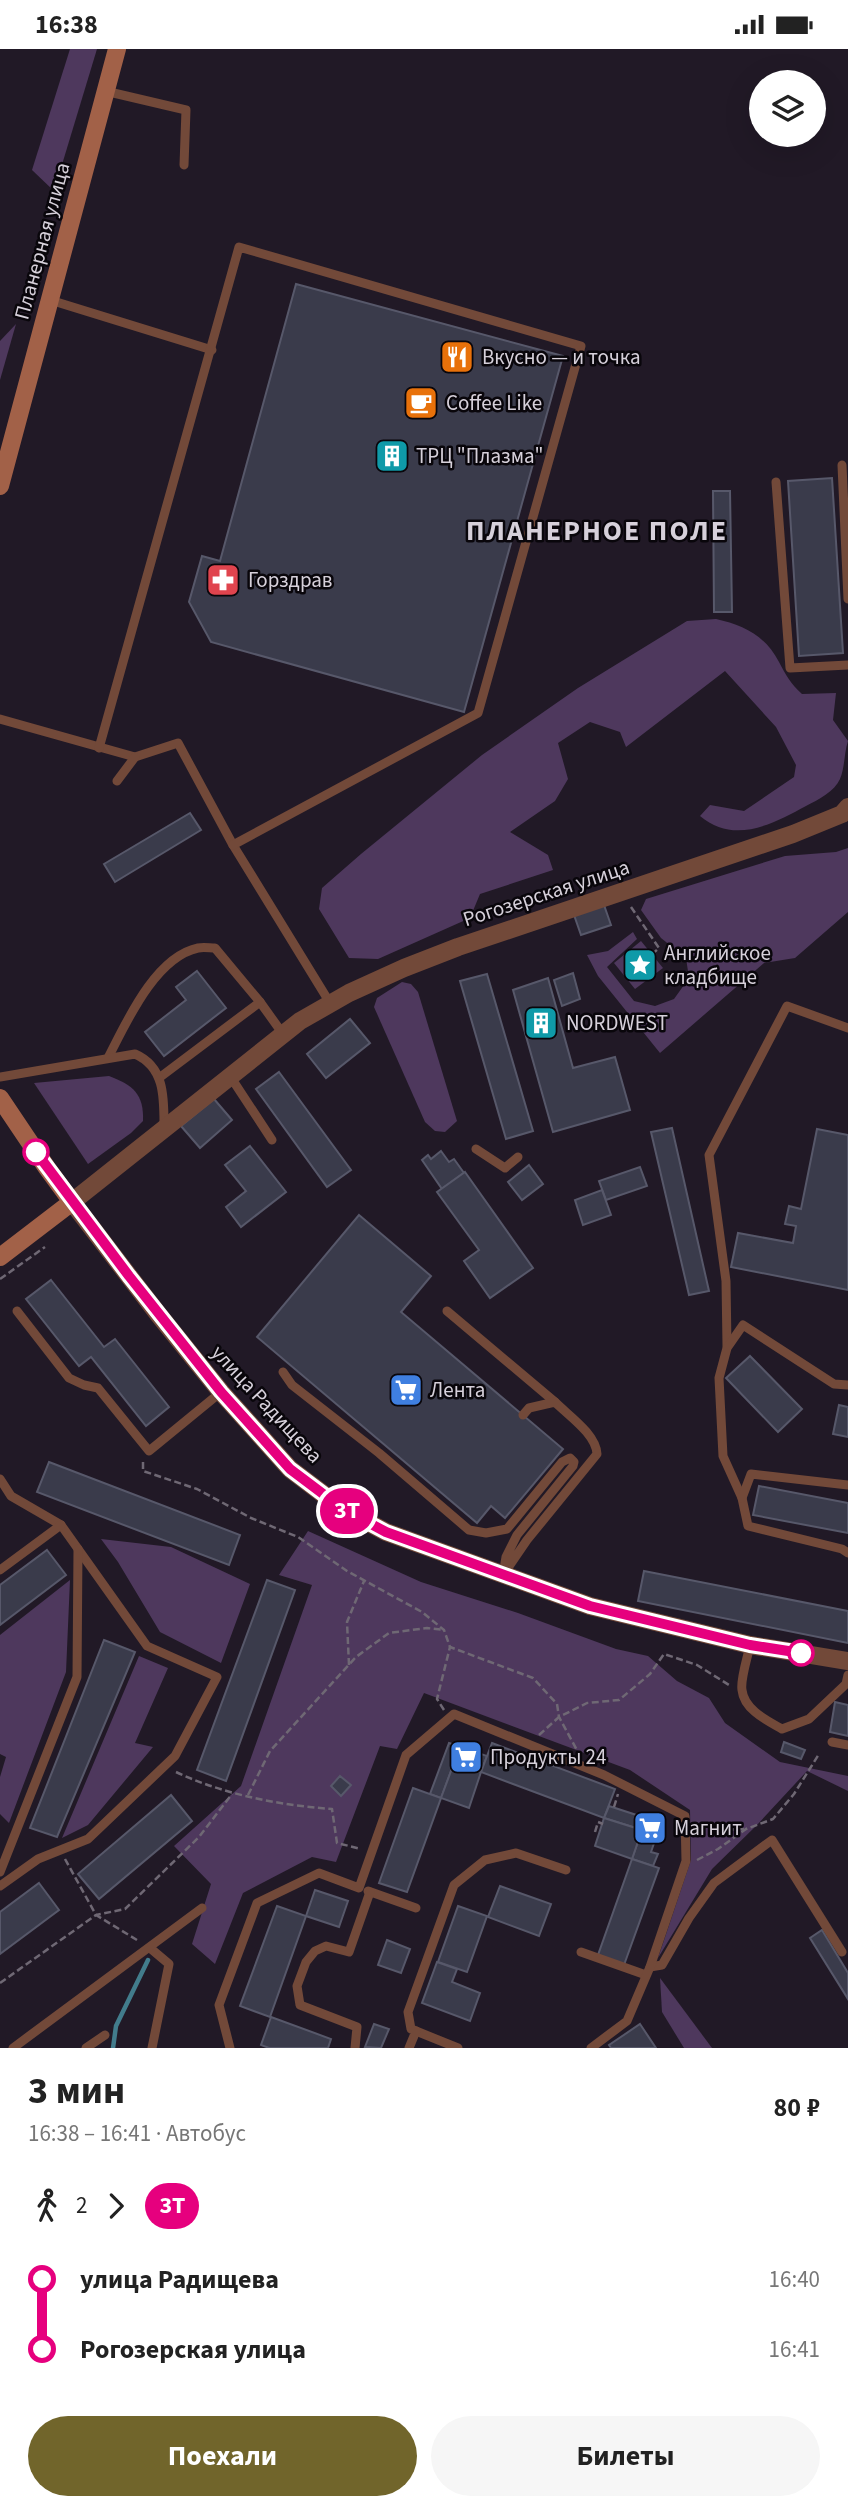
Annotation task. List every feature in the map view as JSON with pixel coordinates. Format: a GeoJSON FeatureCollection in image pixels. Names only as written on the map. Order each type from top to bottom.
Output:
{"type":"FeatureCollection","features":[{"type":"Feature","properties":{"kind":"main road","name":"Планерная улица"},"geometry":{"type":"LineString","coordinates":[[0,485],[117,49]]}},
{"type":"Feature","properties":{"kind":"main road"},"geometry":{"type":"LineString","coordinates":[[0,1098],[72,1202],[0,1257]]}},
{"type":"Feature","properties":{"kind":"street","name":"Рогозерская улица"},"geometry":{"type":"LineString","coordinates":[[72,1202],[283,1034],[330,1003],[404,968],[458,947],[793,834],[846,811]]}},
{"type":"Feature","properties":{"kind":"street","name":"улица Радищева"},"geometry":{"type":"LineString","coordinates":[[72,1202],[221,1392],[290,1469],[343,1509],[386,1532],[590,1606],[750,1645],[848,1661]]}},
{"type":"Feature","properties":{"kind":"lane"},"geometry":{"type":"LineString","coordinates":[[105,91],[186,110],[184,165]]}},
{"type":"Feature","properties":{"kind":"lane"},"geometry":{"type":"LineString","coordinates":[[99,748],[239,247],[581,347],[478,713],[233,845]]}},
{"type":"Feature","properties":{"kind":"lane"},"geometry":{"type":"LineString","coordinates":[[50,300],[212,349]]}},
{"type":"Feature","properties":{"kind":"lane"},"geometry":{"type":"LineString","coordinates":[[842,465],[848,599]]}},
{"type":"Feature","properties":{"kind":"lane"},"geometry":{"type":"LineString","coordinates":[[776,482],[790,668],[848,664]]}},
{"type":"Feature","properties":{"kind":"lane"},"geometry":{"type":"LineString","coordinates":[[0,719],[135,757],[178,743],[233,845],[330,1003]]}},
{"type":"Feature","properties":{"kind":"lane"},"geometry":{"type":"LineString","coordinates":[[117,781],[135,757]]}},
{"type":"Feature","properties":{"kind":"lane"},"geometry":{"type":"LineString","coordinates":[[108,1058],[138,1000],[155,977],[180,957],[198,948],[215,948],[283,1034]]}},
{"type":"Feature","properties":{"kind":"lane"},"geometry":{"type":"LineString","coordinates":[[159,1078],[260,1002]]}},
{"type":"Feature","properties":{"kind":"lane"},"geometry":{"type":"LineString","coordinates":[[848,1028],[787,1006],[709,1155],[726,1281],[727,1348],[719,1378],[723,1456],[742,1498],[748,1526],[842,1549],[848,1553]]}},
{"type":"Feature","properties":{"kind":"lane"},"geometry":{"type":"LineString","coordinates":[[0,1077],[135,1054],[153,1066],[163,1087],[164,1128]]}},
{"type":"Feature","properties":{"kind":"lane"},"geometry":{"type":"LineString","coordinates":[[230,1076],[272,1140]]}},
{"type":"Feature","properties":{"kind":"lane"},"geometry":{"type":"LineString","coordinates":[[476,1149],[505,1168],[518,1157]]}},
{"type":"Feature","properties":{"kind":"lane"},"geometry":{"type":"LineString","coordinates":[[17,1311],[69,1378],[98,1388],[149,1451],[221,1392]]}},
{"type":"Feature","properties":{"kind":"lane"},"geometry":{"type":"LineString","coordinates":[[447,1311],[555,1402],[597,1446],[597,1454],[510,1558]]}},
{"type":"Feature","properties":{"kind":"lane"},"geometry":{"type":"LineString","coordinates":[[727,1348],[743,1325],[834,1384],[848,1385]]}},
{"type":"Feature","properties":{"kind":"lane"},"geometry":{"type":"LineString","coordinates":[[284,1372],[292,1385],[379,1453],[469,1530],[486,1533],[506,1529],[562,1462],[570,1458],[574,1462],[573,1466],[517,1535],[504,1575]]}},
{"type":"Feature","properties":{"kind":"lane"},"geometry":{"type":"LineString","coordinates":[[523,1415],[529,1408],[555,1402]]}},
{"type":"Feature","properties":{"kind":"lane"},"geometry":{"type":"LineString","coordinates":[[742,1498],[751,1474],[848,1485]]}},
{"type":"Feature","properties":{"kind":"lane"},"geometry":{"type":"LineString","coordinates":[[0,1479],[11,1496],[61,1525],[147,1646],[217,1677],[175,1756],[164,1767],[89,1839],[38,1859],[0,1887]]}},
{"type":"Feature","properties":{"kind":"lane"},"geometry":{"type":"LineString","coordinates":[[0,1570],[61,1525]]}},
{"type":"Feature","properties":{"kind":"lane"},"geometry":{"type":"LineString","coordinates":[[0,1872],[77,1677],[78,1548]]}},
{"type":"Feature","properties":{"kind":"lane"},"geometry":{"type":"LineString","coordinates":[[750,1645],[742,1691],[750,1706],[761,1717],[782,1729],[809,1719],[846,1684],[848,1675]]}},
{"type":"Feature","properties":{"kind":"lane"},"geometry":{"type":"LineString","coordinates":[[359,1888],[406,1755],[454,1714],[604,1775],[685,1816],[685,1866],[648,1971],[627,2021],[591,2048]]}},
{"type":"Feature","properties":{"kind":"lane"},"geometry":{"type":"LineString","coordinates":[[832,1742],[848,1745]]}},
{"type":"Feature","properties":{"kind":"lane"},"geometry":{"type":"LineString","coordinates":[[581,1952],[648,1971],[662,1965],[689,1918],[714,1883],[772,1840],[842,1952]]}},
{"type":"Feature","properties":{"kind":"lane"},"geometry":{"type":"LineString","coordinates":[[458,2048],[411,2029],[408,2013],[454,1885],[485,1860],[516,1853],[566,1870]]}},
{"type":"Feature","properties":{"kind":"lane"},"geometry":{"type":"LineString","coordinates":[[230,2048],[219,2005],[257,1903],[319,1873],[416,1908]]}},
{"type":"Feature","properties":{"kind":"lane"},"geometry":{"type":"LineString","coordinates":[[355,2048],[357,2027],[300,2005],[297,1986],[306,1962],[316,1951],[326,1946],[349,1952],[370,1892]]}},
{"type":"Feature","properties":{"kind":"lane"},"geometry":{"type":"LineString","coordinates":[[13,2048],[202,1907]]}},
{"type":"Feature","properties":{"kind":"lane"},"geometry":{"type":"LineString","coordinates":[[149,1948],[169,1964],[152,2048]]}},
{"type":"Feature","properties":{"kind":"lane"},"geometry":{"type":"LineString","coordinates":[[409,2048],[416,2031]]}},
{"type":"Feature","properties":{"kind":"lane"},"geometry":{"type":"LineString","coordinates":[[86,2048],[105,2035]]}},
{"type":"Feature","properties":{"kind":"path"},"geometry":{"type":"LineString","coordinates":[[621,892],[659,948],[647,959]]}},
{"type":"Feature","properties":{"kind":"path"},"geometry":{"type":"LineString","coordinates":[[0,1279],[44,1247]]}},
{"type":"Feature","properties":{"kind":"path"},"geometry":{"type":"LineString","coordinates":[[144,1445],[143,1471],[197,1489],[251,1518],[298,1537],[364,1580],[422,1612],[444,1630],[450,1647],[437,1699],[449,1718]]}},
{"type":"Feature","properties":{"kind":"path"},"geometry":{"type":"LineString","coordinates":[[349,1665],[347,1622],[364,1580]]}},
{"type":"Feature","properties":{"kind":"path"},"geometry":{"type":"LineString","coordinates":[[248,1795],[270,1751],[356,1657],[388,1633],[427,1628],[444,1630]]}},
{"type":"Feature","properties":{"kind":"path"},"geometry":{"type":"LineString","coordinates":[[450,1647],[533,1678],[557,1704],[559,1717],[579,1753]]}},
{"type":"Feature","properties":{"kind":"path"},"geometry":{"type":"LineString","coordinates":[[528,1744],[559,1717],[587,1703],[619,1700],[650,1674],[664,1654],[697,1665],[729,1685]]}},
{"type":"Feature","properties":{"kind":"path"},"geometry":{"type":"LineString","coordinates":[[685,1866],[718,1849],[746,1829],[773,1819],[794,1794],[819,1754]]}},
{"type":"Feature","properties":{"kind":"path"},"geometry":{"type":"LineString","coordinates":[[164,1767],[208,1787],[232,1794],[295,1806],[332,1809],[337,1843],[371,1852]]}},
{"type":"Feature","properties":{"kind":"path"},"geometry":{"type":"LineString","coordinates":[[0,1983],[96,1915],[125,1909],[200,1837],[232,1794]]}},
{"type":"Feature","properties":{"kind":"path"},"geometry":{"type":"LineString","coordinates":[[596,1832],[598,1822],[603,1824]]}},
{"type":"Feature","properties":{"kind":"path"},"geometry":{"type":"LineString","coordinates":[[685,1824],[705,1831],[746,1829]]}},
{"type":"Feature","properties":{"kind":"path"},"geometry":{"type":"LineString","coordinates":[[60,1850],[96,1915],[149,1948]]}},
{"type":"Feature","properties":{"kind":"shaded area"},"geometry":{"type":"Polygon","coordinates":[[[70,49],[97,49],[54,191],[32,170],[70,49]]]}},
{"type":"Feature","properties":{"kind":"shaded area"},"geometry":{"type":"Polygon","coordinates":[[[16,324],[0,380],[0,341],[16,324]]]}},
{"type":"Feature","properties":{"kind":"shaded area"},"geometry":{"type":"Polygon","coordinates":[[[716,619],[735,624],[760,638],[802,694],[836,693],[833,720],[848,741],[840,779],[830,791],[780,819],[753,829],[726,829],[713,825],[700,816],[710,805],[744,811],[794,777],[796,765],[776,727],[725,671],[626,747],[620,732],[590,722],[558,743],[568,779],[555,801],[510,832],[548,855],[553,870],[480,894],[470,918],[378,959],[349,958],[319,909],[322,888],[482,755],[578,688],[687,621],[716,619]]]}},
{"type":"Feature","properties":{"kind":"shaded area"},"geometry":{"type":"Polygon","coordinates":[[[848,848],[848,912],[795,958],[764,963],[660,1053],[598,976],[587,955],[608,951],[633,932],[637,939],[607,967],[634,1001],[655,1006],[674,999],[689,978],[686,958],[661,938],[641,910],[646,899],[785,856],[836,852],[848,848]]]}},
{"type":"Feature","properties":{"kind":"shaded area"},"geometry":{"type":"Polygon","coordinates":[[[641,941],[663,968],[635,989],[614,963],[641,941]]]}},
{"type":"Feature","properties":{"kind":"shaded area"},"geometry":{"type":"Polygon","coordinates":[[[402,982],[411,984],[418,992],[457,1121],[445,1132],[435,1131],[425,1122],[374,1007],[377,998],[402,982]]]}},
{"type":"Feature","properties":{"kind":"shaded area"},"geometry":{"type":"Polygon","coordinates":[[[109,1076],[131,1087],[139,1097],[143,1121],[88,1164],[34,1083],[109,1076]]]}},
{"type":"Feature","properties":{"kind":"shaded area"},"geometry":{"type":"Polygon","coordinates":[[[308,1531],[421,1582],[518,1613],[616,1649],[648,1656],[677,1681],[709,1698],[725,1723],[780,1762],[848,1776],[848,1791],[807,1771],[712,1869],[658,1958],[691,1860],[690,1810],[630,1770],[424,1693],[397,1749],[380,1746],[336,1862],[312,1857],[243,1893],[215,1964],[192,1944],[211,1884],[174,1846],[241,1786],[312,1585],[279,1575],[308,1531]]]}},
{"type":"Feature","properties":{"kind":"shaded area"},"geometry":{"type":"Polygon","coordinates":[[[101,1539],[171,1547],[250,1584],[221,1663],[160,1632],[101,1539]]]}},
{"type":"Feature","properties":{"kind":"shaded area"},"geometry":{"type":"Polygon","coordinates":[[[70,1580],[66,1672],[9,1823],[0,1814],[0,1777],[6,1757],[0,1754],[0,1635],[70,1580]]]}},
{"type":"Feature","properties":{"kind":"shaded area"},"geometry":{"type":"Polygon","coordinates":[[[139,1656],[168,1668],[135,1743],[153,1747],[88,1825],[62,1838],[139,1656]]]}},
{"type":"Feature","properties":{"kind":"shaded area"},"geometry":{"type":"Polygon","coordinates":[[[660,1978],[712,2048],[684,2048],[662,2012],[660,1978]]]}},
{"type":"Feature","properties":{"kind":"building","name":"ТРЦ \"Плазма\""},"geometry":{"type":"Polygon","coordinates":[[[296,284],[563,356],[464,712],[211,642],[189,602],[202,556],[220,561],[296,284]]]}},
{"type":"Feature","properties":{"kind":"building"},"geometry":{"type":"Polygon","coordinates":[[[832,478],[843,653],[799,656],[788,481],[832,478]]]}},
{"type":"Feature","properties":{"kind":"building"},"geometry":{"type":"Polygon","coordinates":[[[713,491],[730,491],[732,612],[714,612],[713,491]]]}},
{"type":"Feature","properties":{"kind":"building"},"geometry":{"type":"Polygon","coordinates":[[[190,813],[201,830],[115,882],[104,864],[190,813]]]}},
{"type":"Feature","properties":{"kind":"building"},"geometry":{"type":"Polygon","coordinates":[[[604,905],[611,925],[581,935],[574,915],[604,905]]]}},
{"type":"Feature","properties":{"kind":"building"},"geometry":{"type":"Polygon","coordinates":[[[197,971],[226,1008],[164,1056],[145,1032],[186,1000],[176,987],[197,971]]]}},
{"type":"Feature","properties":{"kind":"building"},"geometry":{"type":"Polygon","coordinates":[[[573,973],[580,999],[562,1006],[554,980],[573,973]]]}},
{"type":"Feature","properties":{"kind":"building"},"geometry":{"type":"Polygon","coordinates":[[[487,974],[533,1131],[506,1139],[460,981],[487,974]]]}},
{"type":"Feature","properties":{"kind":"building","name":"NORDWEST"},"geometry":{"type":"Polygon","coordinates":[[[548,978],[573,1068],[615,1057],[630,1110],[553,1132],[513,990],[548,978]]]}},
{"type":"Feature","properties":{"kind":"building"},"geometry":{"type":"Polygon","coordinates":[[[350,1019],[370,1043],[326,1078],[307,1054],[350,1019]]]}},
{"type":"Feature","properties":{"kind":"building"},"geometry":{"type":"Polygon","coordinates":[[[279,1072],[351,1170],[327,1187],[256,1089],[279,1072]]]}},
{"type":"Feature","properties":{"kind":"building"},"geometry":{"type":"Polygon","coordinates":[[[214,1099],[232,1120],[200,1148],[181,1126],[214,1099]]]}},
{"type":"Feature","properties":{"kind":"building"},"geometry":{"type":"Polygon","coordinates":[[[672,1128],[709,1291],[689,1295],[651,1132],[672,1128]]]}},
{"type":"Feature","properties":{"kind":"building"},"geometry":{"type":"Polygon","coordinates":[[[817,1129],[848,1135],[848,1290],[731,1267],[738,1233],[793,1243],[796,1226],[785,1224],[789,1206],[801,1209],[817,1129]]]}},
{"type":"Feature","properties":{"kind":"building"},"geometry":{"type":"Polygon","coordinates":[[[250,1146],[286,1192],[241,1227],[226,1207],[246,1191],[225,1165],[250,1146]]]}},
{"type":"Feature","properties":{"kind":"building"},"geometry":{"type":"Polygon","coordinates":[[[441,1151],[449,1162],[454,1159],[464,1173],[442,1189],[422,1160],[428,1155],[431,1159],[441,1151]]]}},
{"type":"Feature","properties":{"kind":"building"},"geometry":{"type":"Polygon","coordinates":[[[529,1165],[543,1184],[522,1200],[508,1182],[529,1165]]]}},
{"type":"Feature","properties":{"kind":"building"},"geometry":{"type":"Polygon","coordinates":[[[640,1167],[647,1186],[606,1200],[599,1181],[640,1167]]]}},
{"type":"Feature","properties":{"kind":"building"},"geometry":{"type":"Polygon","coordinates":[[[465,1172],[533,1268],[490,1298],[464,1261],[479,1250],[437,1192],[465,1172]]]}},
{"type":"Feature","properties":{"kind":"building"},"geometry":{"type":"Polygon","coordinates":[[[602,1190],[611,1215],[583,1225],[575,1200],[602,1190]]]}},
{"type":"Feature","properties":{"kind":"building","name":"Лента"},"geometry":{"type":"Polygon","coordinates":[[[359,1215],[431,1276],[401,1312],[563,1449],[505,1518],[491,1506],[477,1523],[257,1337],[359,1215]]]}},
{"type":"Feature","properties":{"kind":"building"},"geometry":{"type":"Polygon","coordinates":[[[51,1280],[104,1347],[115,1339],[169,1407],[146,1426],[91,1357],[79,1366],[26,1299],[51,1280]]]}},
{"type":"Feature","properties":{"kind":"building"},"geometry":{"type":"Polygon","coordinates":[[[750,1356],[802,1409],[778,1432],[726,1378],[750,1356]]]}},
{"type":"Feature","properties":{"kind":"building"},"geometry":{"type":"Polygon","coordinates":[[[839,1405],[848,1407],[848,1437],[833,1434],[839,1405]]]}},
{"type":"Feature","properties":{"kind":"building"},"geometry":{"type":"Polygon","coordinates":[[[49,1462],[240,1535],[229,1565],[37,1492],[49,1462]]]}},
{"type":"Feature","properties":{"kind":"building"},"geometry":{"type":"Polygon","coordinates":[[[759,1486],[848,1503],[848,1533],[753,1515],[759,1486]]]}},
{"type":"Feature","properties":{"kind":"building"},"geometry":{"type":"Polygon","coordinates":[[[47,1550],[66,1575],[0,1625],[0,1585],[47,1550]]]}},
{"type":"Feature","properties":{"kind":"building"},"geometry":{"type":"Polygon","coordinates":[[[644,1571],[848,1611],[848,1643],[638,1601],[644,1571]]]}},
{"type":"Feature","properties":{"kind":"building"},"geometry":{"type":"Polygon","coordinates":[[[267,1580],[295,1590],[226,1781],[197,1770],[267,1580]]]}},
{"type":"Feature","properties":{"kind":"building"},"geometry":{"type":"Polygon","coordinates":[[[104,1640],[135,1652],[57,1837],[30,1828],[104,1640]]]}},
{"type":"Feature","properties":{"kind":"building"},"geometry":{"type":"Polygon","coordinates":[[[835,1702],[848,1705],[848,1736],[830,1732],[835,1702]]]}},
{"type":"Feature","properties":{"kind":"building"},"geometry":{"type":"Polygon","coordinates":[[[784,1742],[805,1750],[801,1759],[781,1752],[784,1742]]]}},
{"type":"Feature","properties":{"kind":"building"},"geometry":{"type":"Polygon","coordinates":[[[449,1743],[487,1756],[481,1772],[454,1763],[441,1798],[430,1794],[449,1743]]]}},
{"type":"Feature","properties":{"kind":"building"},"geometry":{"type":"Polygon","coordinates":[[[492,1743],[615,1789],[604,1818],[481,1772],[492,1743]]]}},
{"type":"Feature","properties":{"kind":"building"},"geometry":{"type":"Polygon","coordinates":[[[454,1763],[481,1772],[469,1808],[441,1798],[454,1763]]]}},
{"type":"Feature","properties":{"kind":"building"},"geometry":{"type":"Polygon","coordinates":[[[340,1776],[351,1785],[341,1796],[331,1786],[340,1776]]]}},
{"type":"Feature","properties":{"kind":"building"},"geometry":{"type":"Polygon","coordinates":[[[413,1788],[441,1798],[407,1892],[379,1883],[413,1788]]]}},
{"type":"Feature","properties":{"kind":"building"},"geometry":{"type":"Polygon","coordinates":[[[171,1795],[192,1821],[99,1899],[78,1874],[171,1795]]]}},
{"type":"Feature","properties":{"kind":"building"},"geometry":{"type":"Polygon","coordinates":[[[609,1806],[661,1823],[651,1852],[658,1854],[653,1866],[632,1859],[642,1830],[604,1818],[609,1806]]]}},
{"type":"Feature","properties":{"kind":"building"},"geometry":{"type":"Polygon","coordinates":[[[604,1818],[642,1830],[632,1859],[595,1846],[604,1818]]]}},
{"type":"Feature","properties":{"kind":"building"},"geometry":{"type":"Polygon","coordinates":[[[632,1859],[659,1868],[624,1965],[598,1955],[632,1859]]]}},
{"type":"Feature","properties":{"kind":"building"},"geometry":{"type":"Polygon","coordinates":[[[39,1883],[59,1910],[0,1954],[0,1912],[39,1883]]]}},
{"type":"Feature","properties":{"kind":"building"},"geometry":{"type":"Polygon","coordinates":[[[500,1886],[551,1904],[539,1936],[488,1917],[500,1886]]]}},
{"type":"Feature","properties":{"kind":"building"},"geometry":{"type":"Polygon","coordinates":[[[315,1890],[348,1901],[339,1927],[306,1916],[315,1890]]]}},
{"type":"Feature","properties":{"kind":"building"},"geometry":{"type":"Polygon","coordinates":[[[277,1906],[306,1916],[270,2017],[240,2006],[277,1906]]]}},
{"type":"Feature","properties":{"kind":"building"},"geometry":{"type":"Polygon","coordinates":[[[458,1906],[487,1916],[467,1972],[438,1962],[458,1906]]]}},
{"type":"Feature","properties":{"kind":"building"},"geometry":{"type":"Polygon","coordinates":[[[822,1930],[848,1973],[848,1999],[810,1938],[822,1930]]]}},
{"type":"Feature","properties":{"kind":"building"},"geometry":{"type":"Polygon","coordinates":[[[387,1940],[410,1949],[401,1973],[378,1965],[387,1940]]]}},
{"type":"Feature","properties":{"kind":"building"},"geometry":{"type":"Polygon","coordinates":[[[437,1962],[457,1969],[452,1982],[480,1993],[470,2021],[422,2003],[437,1962]]]}},
{"type":"Feature","properties":{"kind":"building"},"geometry":{"type":"Polygon","coordinates":[[[271,2017],[331,2039],[328,2048],[269,2048],[261,2045],[271,2017]]]}},
{"type":"Feature","properties":{"kind":"building"},"geometry":{"type":"Polygon","coordinates":[[[374,2024],[389,2029],[381,2048],[365,2047],[374,2024]]]}},
{"type":"Feature","properties":{"kind":"building"},"geometry":{"type":"Polygon","coordinates":[[[640,2024],[656,2048],[611,2048],[609,2045],[640,2024]]]}},
{"type":"Feature","properties":{"kind":"waterway"},"geometry":{"type":"LineString","coordinates":[[113,2048],[116,2026],[148,1960]]}},
{"type":"Feature","properties":{"kind":"bus line","name":"3Т"},"geometry":{"type":"LineString","coordinates":[[36,1152],[158,1314],[221,1392],[290,1469],[343,1509],[386,1532],[590,1606],[750,1645],[801,1653]]}},
{"type":"Feature","properties":{"kind":"place","name":"Вкусно — и точка"},"geometry":{"type":"Point","coordinates":[457,357]}},
{"type":"Feature","properties":{"kind":"place","name":"Coffee Like"},"geometry":{"type":"Point","coordinates":[421,403]}},
{"type":"Feature","properties":{"kind":"place","name":"ТРЦ \"Плазма\""},"geometry":{"type":"Point","coordinates":[392,456]}},
{"type":"Feature","properties":{"kind":"place","name":"Горздрав"},"geometry":{"type":"Point","coordinates":[223,580]}},
{"type":"Feature","properties":{"kind":"place","name":"Английское кладбище"},"geometry":{"type":"Point","coordinates":[640,965]}},
{"type":"Feature","properties":{"kind":"place","name":"NORDWEST"},"geometry":{"type":"Point","coordinates":[541,1023]}},
{"type":"Feature","properties":{"kind":"place","name":"Лента"},"geometry":{"type":"Point","coordinates":[406,1390]}},
{"type":"Feature","properties":{"kind":"place","name":"Продукты 24"},"geometry":{"type":"Point","coordinates":[466,1757]}},
{"type":"Feature","properties":{"kind":"place","name":"Магнит"},"geometry":{"type":"Point","coordinates":[650,1828]}},
{"type":"Feature","properties":{"kind":"district","name":"ПЛАНЕРНОЕ ПОЛЕ"},"geometry":{"type":"Point","coordinates":[597,531]}}]}
